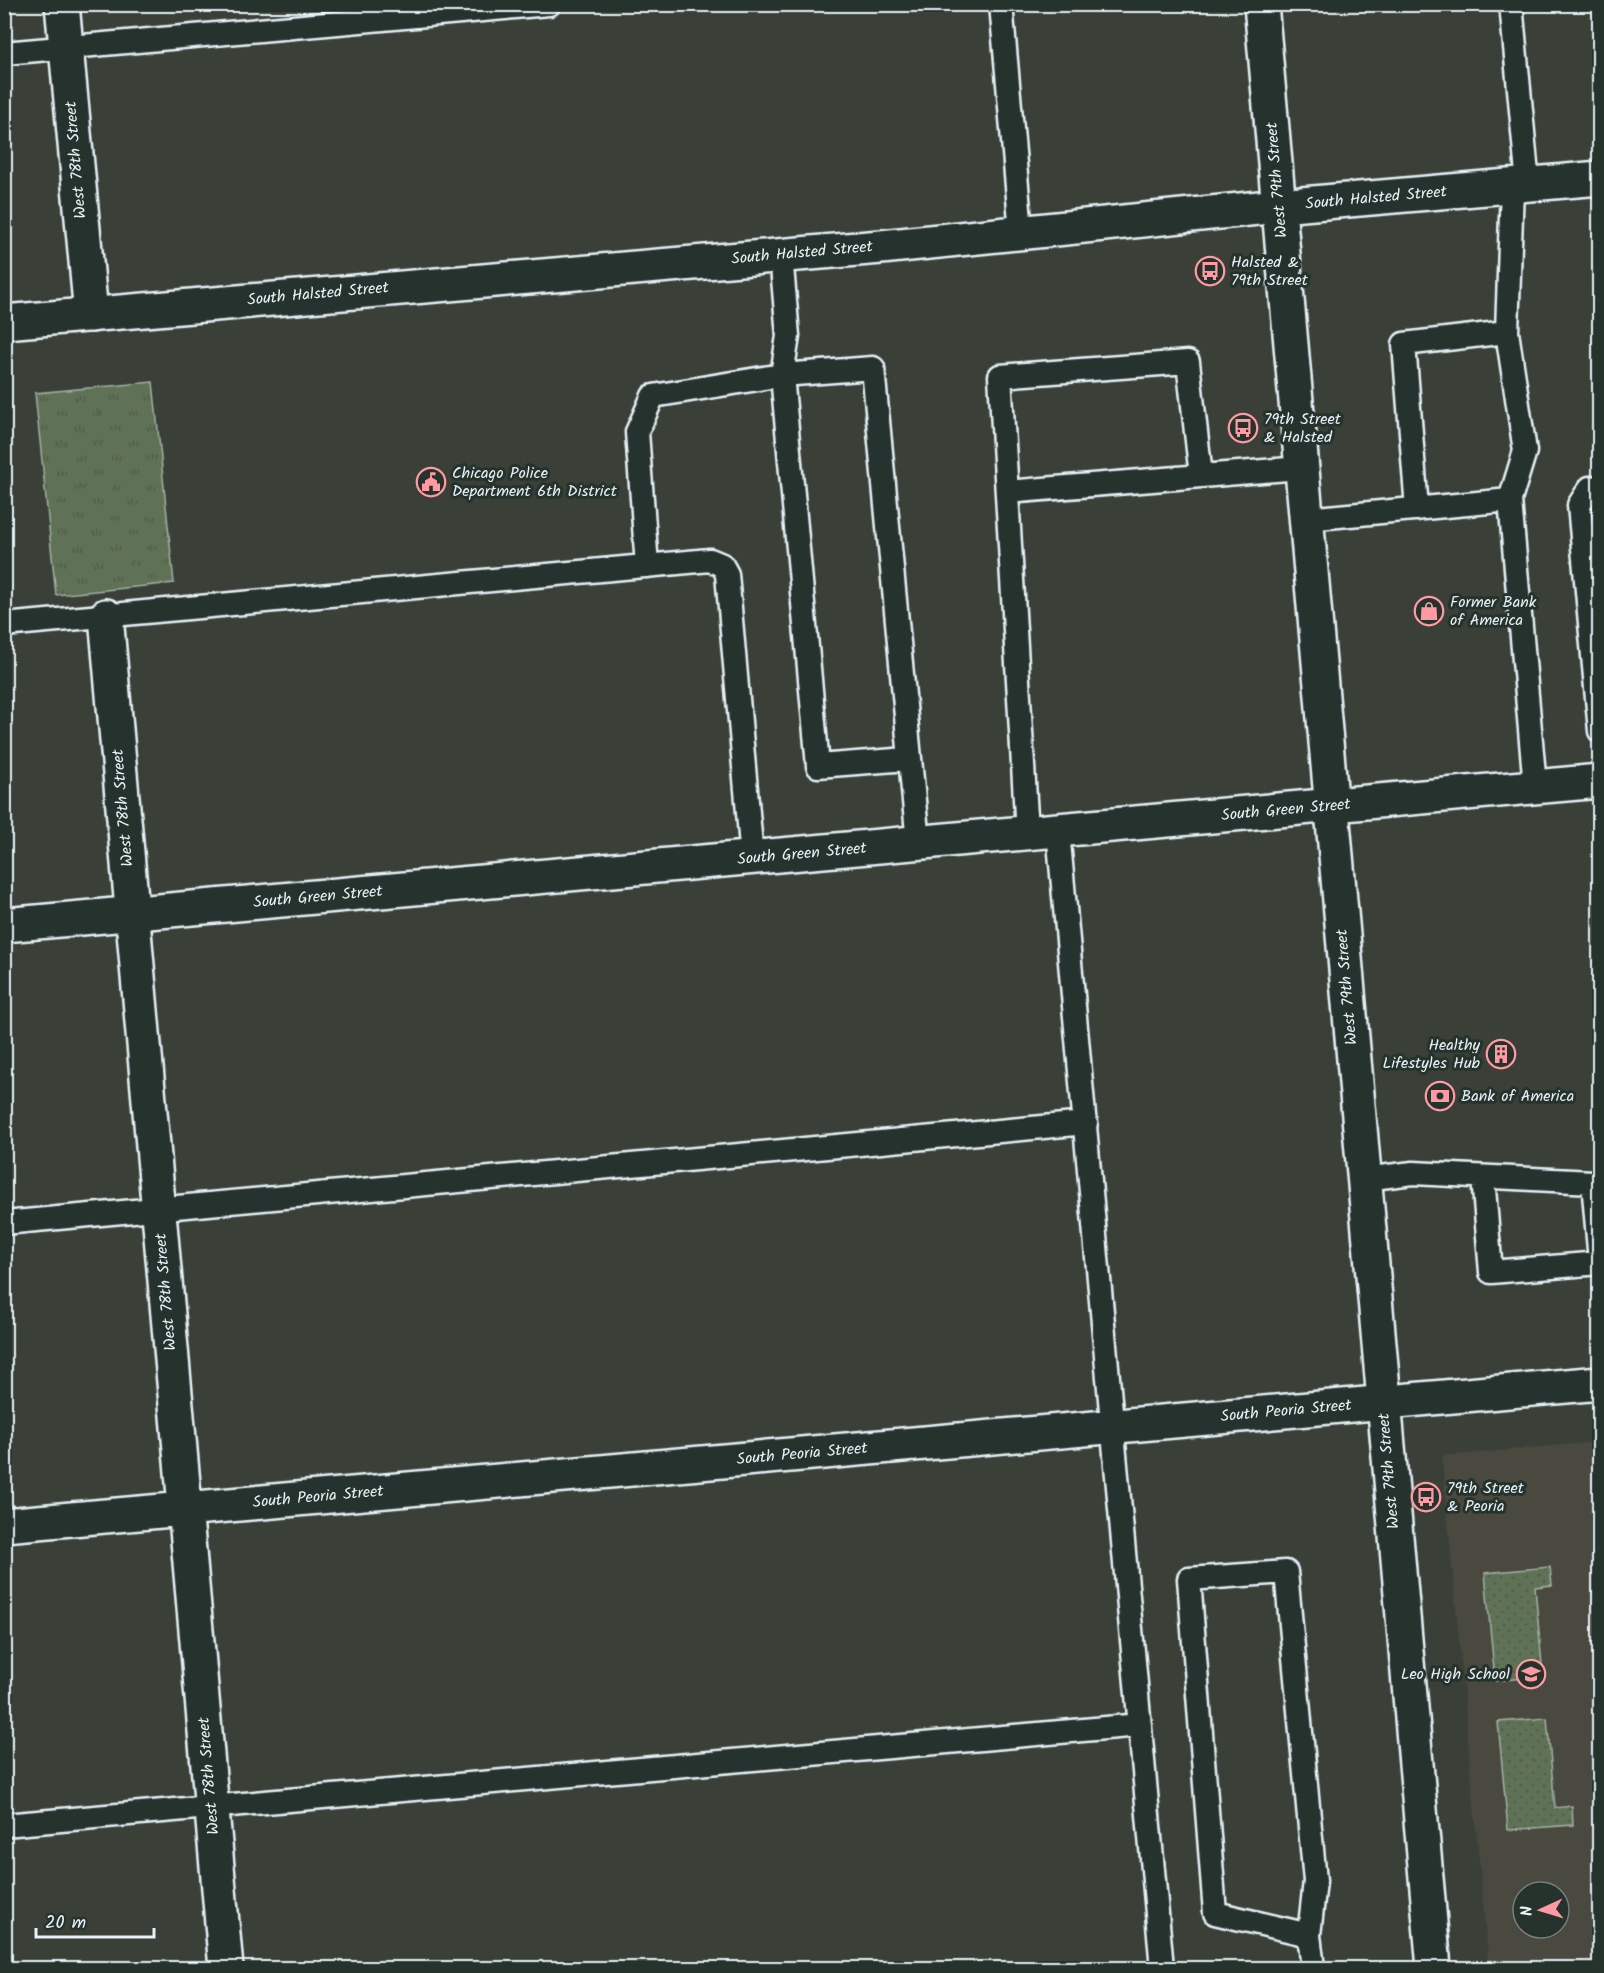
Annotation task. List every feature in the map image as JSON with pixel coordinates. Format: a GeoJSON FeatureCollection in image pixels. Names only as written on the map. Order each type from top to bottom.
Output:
{"type":"FeatureCollection","features":[{"type":"Feature","properties":{"kind":"street","name":"West 78th Street"},"geometry":{"type":"LineString","coordinates":[[62,4],[91,315]]}},
{"type":"Feature","properties":{"kind":"street","name":"West 79th Street"},"geometry":{"type":"LineString","coordinates":[[1261,4],[1434,1968]]}},
{"type":"Feature","properties":{"kind":"street","name":"South Halsted Street"},"geometry":{"type":"LineString","coordinates":[[4,322],[781,255],[1279,206],[1599,178]]}},
{"type":"Feature","properties":{"kind":"street","name":"West 78th Street"},"geometry":{"type":"LineString","coordinates":[[106,616],[226,1968]]}},
{"type":"Feature","properties":{"kind":"street","name":"South Green Street"},"geometry":{"type":"LineString","coordinates":[[4,925],[1599,782]]}},
{"type":"Feature","properties":{"kind":"street","name":"South Peoria Street"},"geometry":{"type":"LineString","coordinates":[[4,1525],[1599,1383]]}},
{"type":"Feature","properties":{"kind":"lane"},"geometry":{"type":"LineString","coordinates":[[4,53],[549,4]]}},
{"type":"Feature","properties":{"kind":"lane"},"geometry":{"type":"LineString","coordinates":[[1001,4],[1021,232]]}},
{"type":"Feature","properties":{"kind":"lane"},"geometry":{"type":"LineString","coordinates":[[1511,4],[1520,185],[1507,332],[1525,450],[1510,500],[1535,787]]}},
{"type":"Feature","properties":{"kind":"lane"},"geometry":{"type":"LineString","coordinates":[[781,255],[788,336],[782,375],[818,766],[908,759]]}},
{"type":"Feature","properties":{"kind":"lane"},"geometry":{"type":"LineString","coordinates":[[1417,508],[1404,344],[1507,332]]}},
{"type":"Feature","properties":{"kind":"lane"},"geometry":{"type":"LineString","coordinates":[[1162,1968],[1086,1123],[1043,832],[1007,492],[1000,376],[1188,362],[1201,476]]}},
{"type":"Feature","properties":{"kind":"lane"},"geometry":{"type":"LineString","coordinates":[[647,566],[637,432],[653,396],[782,375],[873,368],[908,759],[918,843]]}},
{"type":"Feature","properties":{"kind":"lane"},"geometry":{"type":"LineString","coordinates":[[1007,492],[1302,468]]}},
{"type":"Feature","properties":{"kind":"lane"},"geometry":{"type":"LineString","coordinates":[[1599,487],[1590,488],[1579,505],[1599,731]]}},
{"type":"Feature","properties":{"kind":"lane"},"geometry":{"type":"LineString","coordinates":[[1306,519],[1510,500]]}},
{"type":"Feature","properties":{"kind":"lane"},"geometry":{"type":"LineString","coordinates":[[4,625],[710,560],[722,565],[727,574],[752,858]]}},
{"type":"Feature","properties":{"kind":"lane"},"geometry":{"type":"LineString","coordinates":[[4,1223],[1086,1123]]}},
{"type":"Feature","properties":{"kind":"lane"},"geometry":{"type":"LineString","coordinates":[[1364,1179],[1413,1173],[1593,1182],[1599,1262],[1491,1272],[1483,1177]]}},
{"type":"Feature","properties":{"kind":"lane"},"geometry":{"type":"LineString","coordinates":[[1309,1935],[1215,1913],[1190,1579],[1286,1572],[1315,1881],[1309,1935],[1313,1968]]}},
{"type":"Feature","properties":{"kind":"lane"},"geometry":{"type":"LineString","coordinates":[[4,1826],[1140,1725]]}},
{"type":"Feature","properties":{"kind":"shaded area","name":"Leo High School"},"geometry":{"type":"Polygon","coordinates":[[[1599,1442],[1599,1968],[1489,1968],[1442,1456],[1599,1442]]]}},
{"type":"Feature","properties":{"kind":"green space"},"geometry":{"type":"Polygon","coordinates":[[[153,382],[174,583],[56,595],[35,393],[153,382]]]}},
{"type":"Feature","properties":{"kind":"green space"},"geometry":{"type":"Polygon","coordinates":[[[1550,1567],[1552,1585],[1535,1587],[1543,1676],[1495,1681],[1485,1573],[1550,1567]]]}},
{"type":"Feature","properties":{"kind":"green space"},"geometry":{"type":"Polygon","coordinates":[[[1547,1718],[1555,1808],[1572,1806],[1573,1825],[1508,1830],[1498,1722],[1547,1718]]]}},
{"type":"Feature","properties":{"kind":"place","name":"Halsted & 79th Street"},"geometry":{"type":"Point","coordinates":[1210,271]}},
{"type":"Feature","properties":{"kind":"place","name":"79th Street & Halsted"},"geometry":{"type":"Point","coordinates":[1243,428]}},
{"type":"Feature","properties":{"kind":"place","name":"Chicago Police Department 6th District"},"geometry":{"type":"Point","coordinates":[431,482]}},
{"type":"Feature","properties":{"kind":"place","name":"Former Bank of America"},"geometry":{"type":"Point","coordinates":[1429,611]}},
{"type":"Feature","properties":{"kind":"place","name":"Healthy Lifestyles Hub"},"geometry":{"type":"Point","coordinates":[1501,1054]}},
{"type":"Feature","properties":{"kind":"place","name":"Bank of America"},"geometry":{"type":"Point","coordinates":[1440,1096]}},
{"type":"Feature","properties":{"kind":"place","name":"79th Street & Peoria"},"geometry":{"type":"Point","coordinates":[1426,1497]}},
{"type":"Feature","properties":{"kind":"place","name":"Leo High School"},"geometry":{"type":"Point","coordinates":[1531,1674]}}]}
